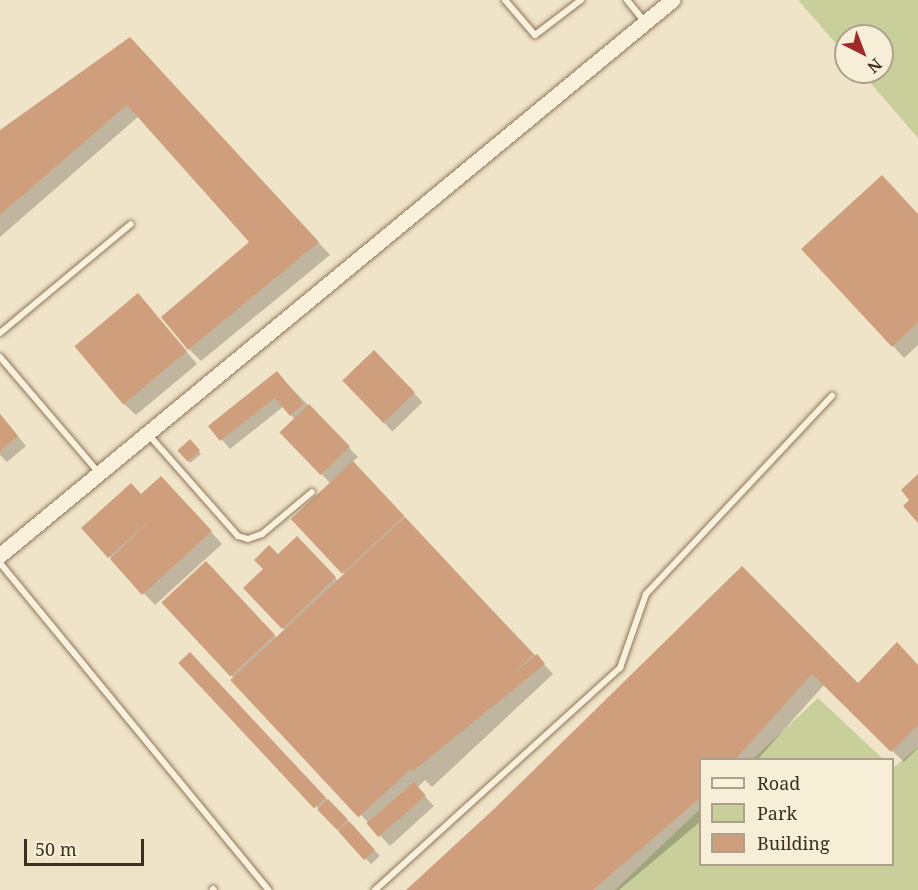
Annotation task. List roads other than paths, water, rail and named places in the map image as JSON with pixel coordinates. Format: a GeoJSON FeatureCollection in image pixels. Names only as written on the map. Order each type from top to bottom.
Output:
{"type":"FeatureCollection","features":[{"type":"Feature","properties":{"kind":"street"},"geometry":{"type":"LineString","coordinates":[[0,555],[672,0]]}},
{"type":"Feature","properties":{"kind":"lane"},"geometry":{"type":"LineString","coordinates":[[505,0],[535,35],[580,0]]}},
{"type":"Feature","properties":{"kind":"lane"},"geometry":{"type":"LineString","coordinates":[[627,0],[645,22]]}},
{"type":"Feature","properties":{"kind":"lane"},"geometry":{"type":"LineString","coordinates":[[0,333],[130,224]]}},
{"type":"Feature","properties":{"kind":"lane"},"geometry":{"type":"LineString","coordinates":[[0,357],[99,473]]}},
{"type":"Feature","properties":{"kind":"lane"},"geometry":{"type":"LineString","coordinates":[[375,890],[620,668],[646,594],[832,396]]}},
{"type":"Feature","properties":{"kind":"lane"},"geometry":{"type":"LineString","coordinates":[[148,433],[238,536],[248,539],[262,534],[312,492]]}},
{"type":"Feature","properties":{"kind":"lane"},"geometry":{"type":"LineString","coordinates":[[0,563],[269,890]]}}]}
